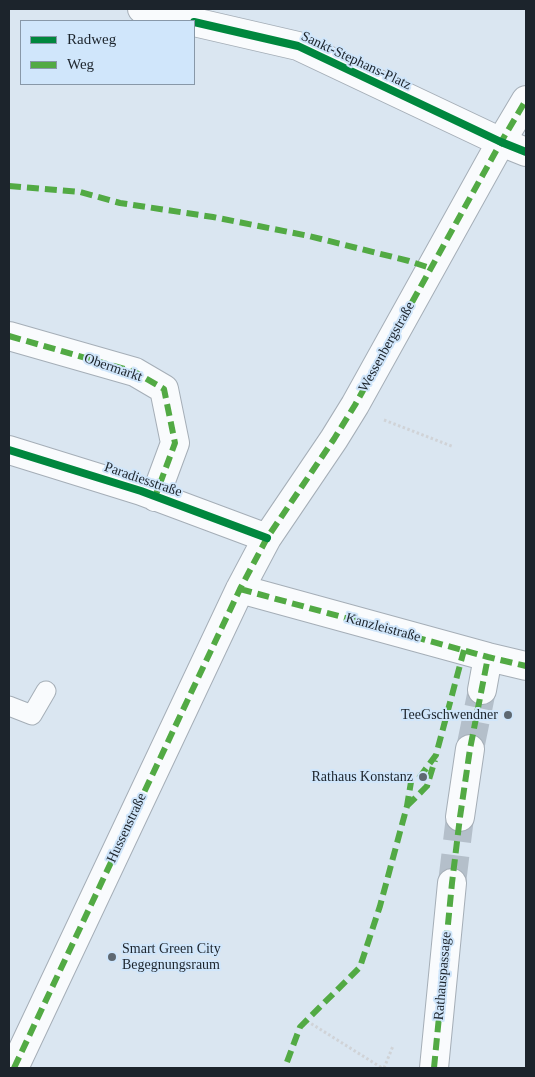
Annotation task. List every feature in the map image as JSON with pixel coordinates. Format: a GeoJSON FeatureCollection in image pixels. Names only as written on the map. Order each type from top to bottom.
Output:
{"type":"FeatureCollection","features":[{"type":"Feature","properties":{"kind":"street","name":"Sankt-Stephans-Platz"},"geometry":{"type":"LineString","coordinates":[[142,9],[189,20]]}},
{"type":"Feature","properties":{"kind":"street","name":"Sankt-Stephans-Platz"},"geometry":{"type":"LineString","coordinates":[[195,21],[298,46],[526,152]]}},
{"type":"Feature","properties":{"kind":"street","name":"Wessenbergstraße"},"geometry":{"type":"LineString","coordinates":[[240,589],[267,538],[334,439],[355,404],[526,100]]}},
{"type":"Feature","properties":{"kind":"street","name":"Obermarkt"},"geometry":{"type":"LineString","coordinates":[[9,336],[135,372],[164,389],[175,443],[156,497]]}},
{"type":"Feature","properties":{"kind":"street","name":"Paradiesstraße"},"geometry":{"type":"LineString","coordinates":[[9,450],[156,497],[267,538]]}},
{"type":"Feature","properties":{"kind":"street","name":"Kanzleistraße"},"geometry":{"type":"LineString","coordinates":[[240,589],[526,666]]}},
{"type":"Feature","properties":{"kind":"street","name":"Hussenstraße"},"geometry":{"type":"LineString","coordinates":[[14,1068],[240,589]]}},
{"type":"Feature","properties":{"kind":"street"},"geometry":{"type":"LineString","coordinates":[[482,690],[488,657]]}},
{"type":"Feature","properties":{"kind":"street"},"geometry":{"type":"LineString","coordinates":[[460,816],[470,749]]}},
{"type":"Feature","properties":{"kind":"street","name":"Rathauspassage"},"geometry":{"type":"LineString","coordinates":[[434,1068],[452,883]]}},
{"type":"Feature","properties":{"kind":"lane"},"geometry":{"type":"LineString","coordinates":[[9,706],[32,715],[46,691]]}},
{"type":"Feature","properties":{"kind":"path"},"geometry":{"type":"LineString","coordinates":[[355,404],[379,418],[454,447]]}},
{"type":"Feature","properties":{"kind":"path"},"geometry":{"type":"LineString","coordinates":[[307,1021],[383,1068],[392,1046]]}},
{"type":"Feature","properties":{"kind":"tunnel"},"geometry":{"type":"LineString","coordinates":[[470,749],[482,690]]}},
{"type":"Feature","properties":{"kind":"tunnel"},"geometry":{"type":"LineString","coordinates":[[452,883],[460,817]]}},
{"type":"Feature","properties":{"kind":"marked path"},"geometry":{"type":"LineString","coordinates":[[14,1068],[240,589],[267,538],[355,405],[526,100]]}},
{"type":"Feature","properties":{"kind":"marked path"},"geometry":{"type":"LineString","coordinates":[[9,186],[80,192],[120,203],[213,217],[309,236],[430,268]]}},
{"type":"Feature","properties":{"kind":"marked path"},"geometry":{"type":"LineString","coordinates":[[9,336],[135,372],[164,389],[175,443],[155,497]]}},
{"type":"Feature","properties":{"kind":"marked path"},"geometry":{"type":"LineString","coordinates":[[240,589],[526,666]]}},
{"type":"Feature","properties":{"kind":"marked path"},"geometry":{"type":"LineString","coordinates":[[419,778],[436,755],[464,650]]}},
{"type":"Feature","properties":{"kind":"marked path"},"geometry":{"type":"LineString","coordinates":[[434,1068],[460,817],[470,749],[488,657]]}},
{"type":"Feature","properties":{"kind":"marked path"},"geometry":{"type":"LineString","coordinates":[[407,806],[427,786],[435,760]]}},
{"type":"Feature","properties":{"kind":"marked path"},"geometry":{"type":"LineString","coordinates":[[287,1062],[300,1027],[360,967],[380,906],[407,806],[411,782]]}},
{"type":"Feature","properties":{"kind":"cycle path"},"geometry":{"type":"LineString","coordinates":[[195,22],[298,46],[526,152]]}},
{"type":"Feature","properties":{"kind":"cycle path"},"geometry":{"type":"LineString","coordinates":[[9,450],[141,491],[267,538]]}},
{"type":"Feature","properties":{"kind":"place","name":"TeeGschwendner"},"geometry":{"type":"Point","coordinates":[508,715]}},
{"type":"Feature","properties":{"kind":"place","name":"Rathaus Konstanz"},"geometry":{"type":"Point","coordinates":[423,777]}},
{"type":"Feature","properties":{"kind":"place","name":"Smart Green City Begegnungsraum"},"geometry":{"type":"Point","coordinates":[112,957]}}]}
